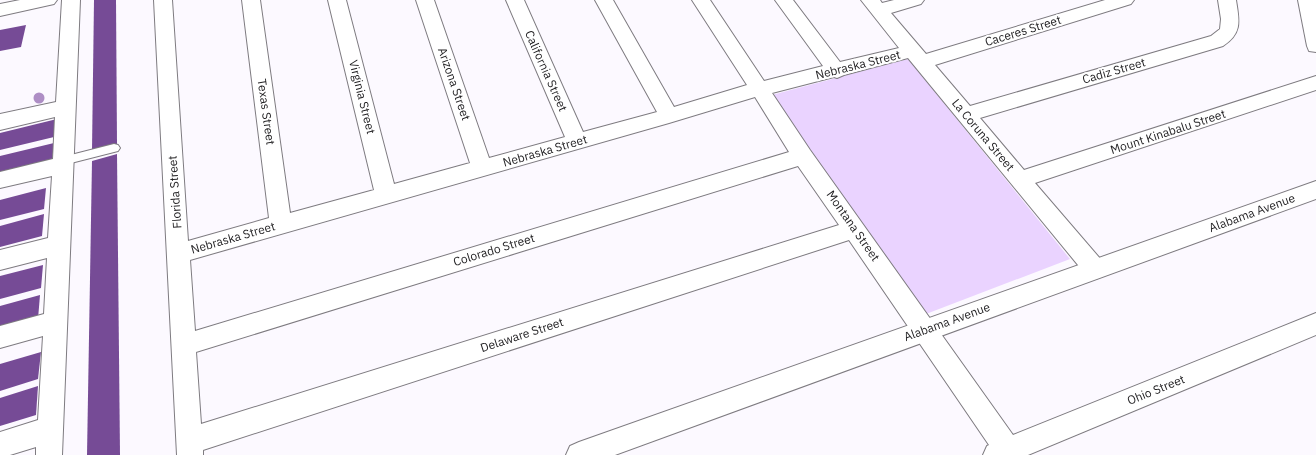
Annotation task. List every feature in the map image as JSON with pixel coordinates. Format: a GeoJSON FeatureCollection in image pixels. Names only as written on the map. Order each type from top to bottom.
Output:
{"type":"FeatureCollection","features":[{"type":"Feature","properties":{"kind":"street"},"geometry":{"type":"LineString","coordinates":[[0,10],[48,0]]}},
{"type":"Feature","properties":{"kind":"street"},"geometry":{"type":"LineString","coordinates":[[49,455],[71,0]]}},
{"type":"Feature","properties":{"kind":"street","name":"Texas Street"},"geometry":{"type":"LineString","coordinates":[[251,0],[281,224]]}},
{"type":"Feature","properties":{"kind":"street","name":"Virginia Street"},"geometry":{"type":"LineString","coordinates":[[337,0],[386,195]]}},
{"type":"Feature","properties":{"kind":"street","name":"Arizona Street"},"geometry":{"type":"LineString","coordinates":[[425,0],[482,168]]}},
{"type":"Feature","properties":{"kind":"street","name":"California Street"},"geometry":{"type":"LineString","coordinates":[[515,0],[577,142]]}},
{"type":"Feature","properties":{"kind":"street"},"geometry":{"type":"LineString","coordinates":[[604,0],[669,116]]}},
{"type":"Feature","properties":{"kind":"street","name":"Montana Street"},"geometry":{"type":"LineString","coordinates":[[701,0],[803,156],[925,329],[1002,453]]}},
{"type":"Feature","properties":{"kind":"street"},"geometry":{"type":"LineString","coordinates":[[784,0],[837,71]]}},
{"type":"Feature","properties":{"kind":"street"},"geometry":{"type":"LineString","coordinates":[[875,5],[915,0]]}},
{"type":"Feature","properties":{"kind":"street","name":"Caceres Street"},"geometry":{"type":"LineString","coordinates":[[917,56],[1125,0]]}},
{"type":"Feature","properties":{"kind":"street","name":"Cadiz Street"},"geometry":{"type":"LineString","coordinates":[[966,115],[1217,41],[1225,37],[1230,29],[1227,0]]}},
{"type":"Feature","properties":{"kind":"street"},"geometry":{"type":"LineString","coordinates":[[1308,0],[1316,46]]}},
{"type":"Feature","properties":{"kind":"street","name":"Florida Street"},"geometry":{"type":"LineString","coordinates":[[168,1],[179,253],[190,448]]}},
{"type":"Feature","properties":{"kind":"street","name":"La Coruna Street"},"geometry":{"type":"LineString","coordinates":[[875,5],[1095,269]]}},
{"type":"Feature","properties":{"kind":"street","name":"Nebraska Street"},"geometry":{"type":"LineString","coordinates":[[179,253],[669,116],[759,89],[837,71],[917,56]]}},
{"type":"Feature","properties":{"kind":"street","name":"Mount Kinabalu Street"},"geometry":{"type":"LineString","coordinates":[[1020,179],[1316,83]]}},
{"type":"Feature","properties":{"kind":"street"},"geometry":{"type":"LineString","coordinates":[[0,122],[66,107]]}},
{"type":"Feature","properties":{"kind":"street","name":"Colorado Street"},"geometry":{"type":"LineString","coordinates":[[184,345],[803,156]]}},
{"type":"Feature","properties":{"kind":"street"},"geometry":{"type":"LineString","coordinates":[[0,180],[63,163]]}},
{"type":"Feature","properties":{"kind":"street","name":"Alabama Avenue"},"geometry":{"type":"LineString","coordinates":[[579,455],[925,329],[1316,190]]}},
{"type":"Feature","properties":{"kind":"street","name":"Delaware Street"},"geometry":{"type":"LineString","coordinates":[[190,448],[854,229]]}},
{"type":"Feature","properties":{"kind":"street"},"geometry":{"type":"LineString","coordinates":[[0,260],[59,245]]}},
{"type":"Feature","properties":{"kind":"street"},"geometry":{"type":"LineString","coordinates":[[0,337],[56,321]]}},
{"type":"Feature","properties":{"kind":"street","name":"Ohio Street"},"geometry":{"type":"LineString","coordinates":[[1002,453],[1316,324]]}},
{"type":"Feature","properties":{"kind":"street"},"geometry":{"type":"LineString","coordinates":[[0,445],[51,429]]}},
{"type":"Feature","properties":{"kind":"lane"},"geometry":{"type":"LineString","coordinates":[[63,163],[114,148]]}},
{"type":"Feature","properties":{"kind":"shaded area"},"geometry":{"type":"Polygon","coordinates":[[[908,59],[1070,259],[926,314],[768,96],[908,59]]]}},
{"type":"Feature","properties":{"kind":"building"},"geometry":{"type":"Polygon","coordinates":[[[94,0],[116,0],[117,144],[92,150],[94,0]]]}},
{"type":"Feature","properties":{"kind":"building"},"geometry":{"type":"Polygon","coordinates":[[[26,25],[21,47],[0,51],[0,30],[26,25]]]}},
{"type":"Feature","properties":{"kind":"building"},"geometry":{"type":"Polygon","coordinates":[[[57,119],[54,137],[0,150],[0,133],[57,119]]]}},
{"type":"Feature","properties":{"kind":"building"},"geometry":{"type":"Polygon","coordinates":[[[54,143],[52,161],[0,174],[0,156],[54,143]]]}},
{"type":"Feature","properties":{"kind":"building"},"geometry":{"type":"Polygon","coordinates":[[[117,154],[120,455],[87,455],[92,161],[117,154]]]}},
{"type":"Feature","properties":{"kind":"building"},"geometry":{"type":"Polygon","coordinates":[[[46,188],[44,209],[0,220],[0,200],[46,188]]]}},
{"type":"Feature","properties":{"kind":"building"},"geometry":{"type":"Polygon","coordinates":[[[44,214],[42,236],[0,247],[0,226],[44,214]]]}},
{"type":"Feature","properties":{"kind":"building"},"geometry":{"type":"Polygon","coordinates":[[[43,265],[41,288],[0,299],[0,276],[43,265]]]}},
{"type":"Feature","properties":{"kind":"building"},"geometry":{"type":"Polygon","coordinates":[[[40,295],[38,319],[0,330],[0,306],[40,295]]]}},
{"type":"Feature","properties":{"kind":"building"},"geometry":{"type":"Polygon","coordinates":[[[41,352],[38,379],[0,391],[0,364],[41,352]]]}},
{"type":"Feature","properties":{"kind":"building"},"geometry":{"type":"Polygon","coordinates":[[[38,386],[36,415],[0,426],[0,398],[38,386]]]}}]}
